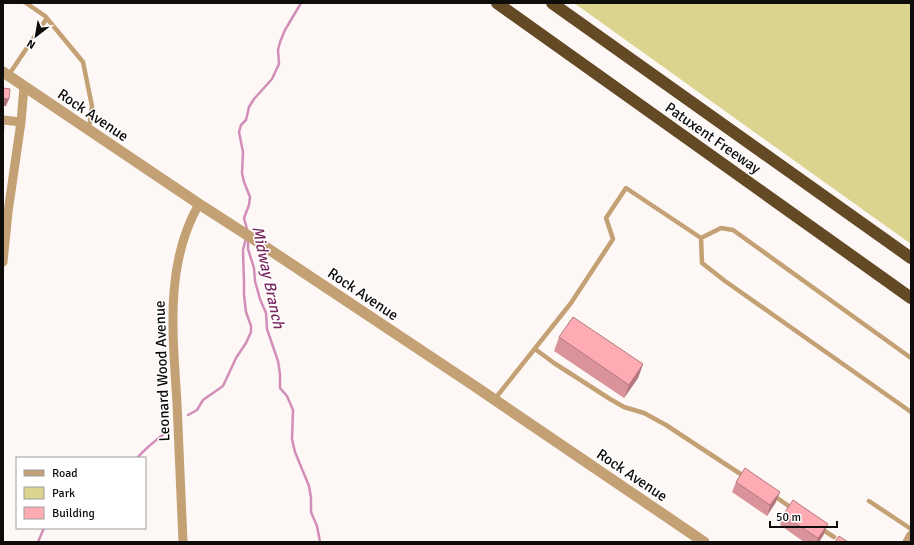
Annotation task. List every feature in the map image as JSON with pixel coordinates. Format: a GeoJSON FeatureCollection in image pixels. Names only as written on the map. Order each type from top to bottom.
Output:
{"type":"FeatureCollection","features":[{"type":"Feature","properties":{"kind":"highway","name":"Patuxent Freeway"},"geometry":{"type":"LineString","coordinates":[[497,3],[911,298]]}},
{"type":"Feature","properties":{"kind":"highway","name":"Patuxent Freeway"},"geometry":{"type":"LineString","coordinates":[[552,3],[911,258]]}},
{"type":"Feature","properties":{"kind":"street","name":"Rock Avenue"},"geometry":{"type":"LineString","coordinates":[[6,74],[24,92],[88,130],[258,242],[704,542]]}},
{"type":"Feature","properties":{"kind":"street"},"geometry":{"type":"LineString","coordinates":[[3,262],[6,212],[21,122],[24,92]]}},
{"type":"Feature","properties":{"kind":"street"},"geometry":{"type":"LineString","coordinates":[[3,120],[21,122]]}},
{"type":"Feature","properties":{"kind":"street","name":"Leonard Wood Avenue"},"geometry":{"type":"LineString","coordinates":[[183,542],[173,304],[175,280],[181,247],[191,218],[199,204]]}},
{"type":"Feature","properties":{"kind":"street"},"geometry":{"type":"LineString","coordinates":[[907,542],[911,535]]}},
{"type":"Feature","properties":{"kind":"lane"},"geometry":{"type":"LineString","coordinates":[[26,3],[47,18],[83,62],[92,106],[88,130]]}},
{"type":"Feature","properties":{"kind":"lane"},"geometry":{"type":"LineString","coordinates":[[6,74],[47,18]]}},
{"type":"Feature","properties":{"kind":"lane"},"geometry":{"type":"LineString","coordinates":[[494,400],[571,303],[613,239],[606,218],[626,188],[701,238]]}},
{"type":"Feature","properties":{"kind":"lane"},"geometry":{"type":"LineString","coordinates":[[701,238],[721,228],[732,230],[911,358]]}},
{"type":"Feature","properties":{"kind":"lane"},"geometry":{"type":"LineString","coordinates":[[701,238],[702,263],[725,281],[911,412]]}},
{"type":"Feature","properties":{"kind":"lane"},"geometry":{"type":"LineString","coordinates":[[535,349],[610,399],[624,407],[644,413],[666,425],[752,481]]}},
{"type":"Feature","properties":{"kind":"lane"},"geometry":{"type":"LineString","coordinates":[[771,494],[796,511]]}},
{"type":"Feature","properties":{"kind":"lane"},"geometry":{"type":"LineString","coordinates":[[869,501],[911,530]]}},
{"type":"Feature","properties":{"kind":"lane"},"geometry":{"type":"LineString","coordinates":[[815,524],[834,537]]}},
{"type":"Feature","properties":{"kind":"green space"},"geometry":{"type":"Polygon","coordinates":[[[574,3],[911,3],[911,244],[574,3]]]}},
{"type":"Feature","properties":{"kind":"building"},"geometry":{"type":"Polygon","coordinates":[[[3,88],[10,89],[9,99],[3,98],[3,88]]]}},
{"type":"Feature","properties":{"kind":"building"},"geometry":{"type":"Polygon","coordinates":[[[573,317],[643,364],[629,385],[559,337],[573,317]]]}},
{"type":"Feature","properties":{"kind":"building"},"geometry":{"type":"Polygon","coordinates":[[[745,468],[780,492],[770,505],[736,482],[745,468]]]}},
{"type":"Feature","properties":{"kind":"building"},"geometry":{"type":"Polygon","coordinates":[[[793,500],[828,524],[818,538],[783,515],[793,500]]]}},
{"type":"Feature","properties":{"kind":"building"},"geometry":{"type":"Polygon","coordinates":[[[839,536],[848,542],[835,542],[839,536]]]}},
{"type":"Feature","properties":{"kind":"waterway","name":"Midway Branch"},"geometry":{"type":"LineString","coordinates":[[247,229],[244,218],[249,205],[250,197],[242,173],[243,152],[239,132],[241,125],[246,120],[249,107],[254,99],[272,79],[279,64],[278,50],[280,42],[285,30],[301,3]]}},
{"type":"Feature","properties":{"kind":"waterway"},"geometry":{"type":"LineString","coordinates":[[188,415],[197,410],[203,400],[223,386],[236,358],[251,332],[244,295],[243,250],[246,238]]}},
{"type":"Feature","properties":{"kind":"waterway","name":"Midway Branch"},"geometry":{"type":"LineString","coordinates":[[248,240],[248,249],[254,268],[255,281],[266,313],[267,329],[278,361],[280,388],[287,396],[293,410],[292,439],[295,452],[309,486],[311,512],[317,526],[320,542]]}},
{"type":"Feature","properties":{"kind":"waterway"},"geometry":{"type":"LineString","coordinates":[[138,457],[168,431]]}},
{"type":"Feature","properties":{"kind":"waterway"},"geometry":{"type":"LineString","coordinates":[[38,542],[44,529]]}}]}
